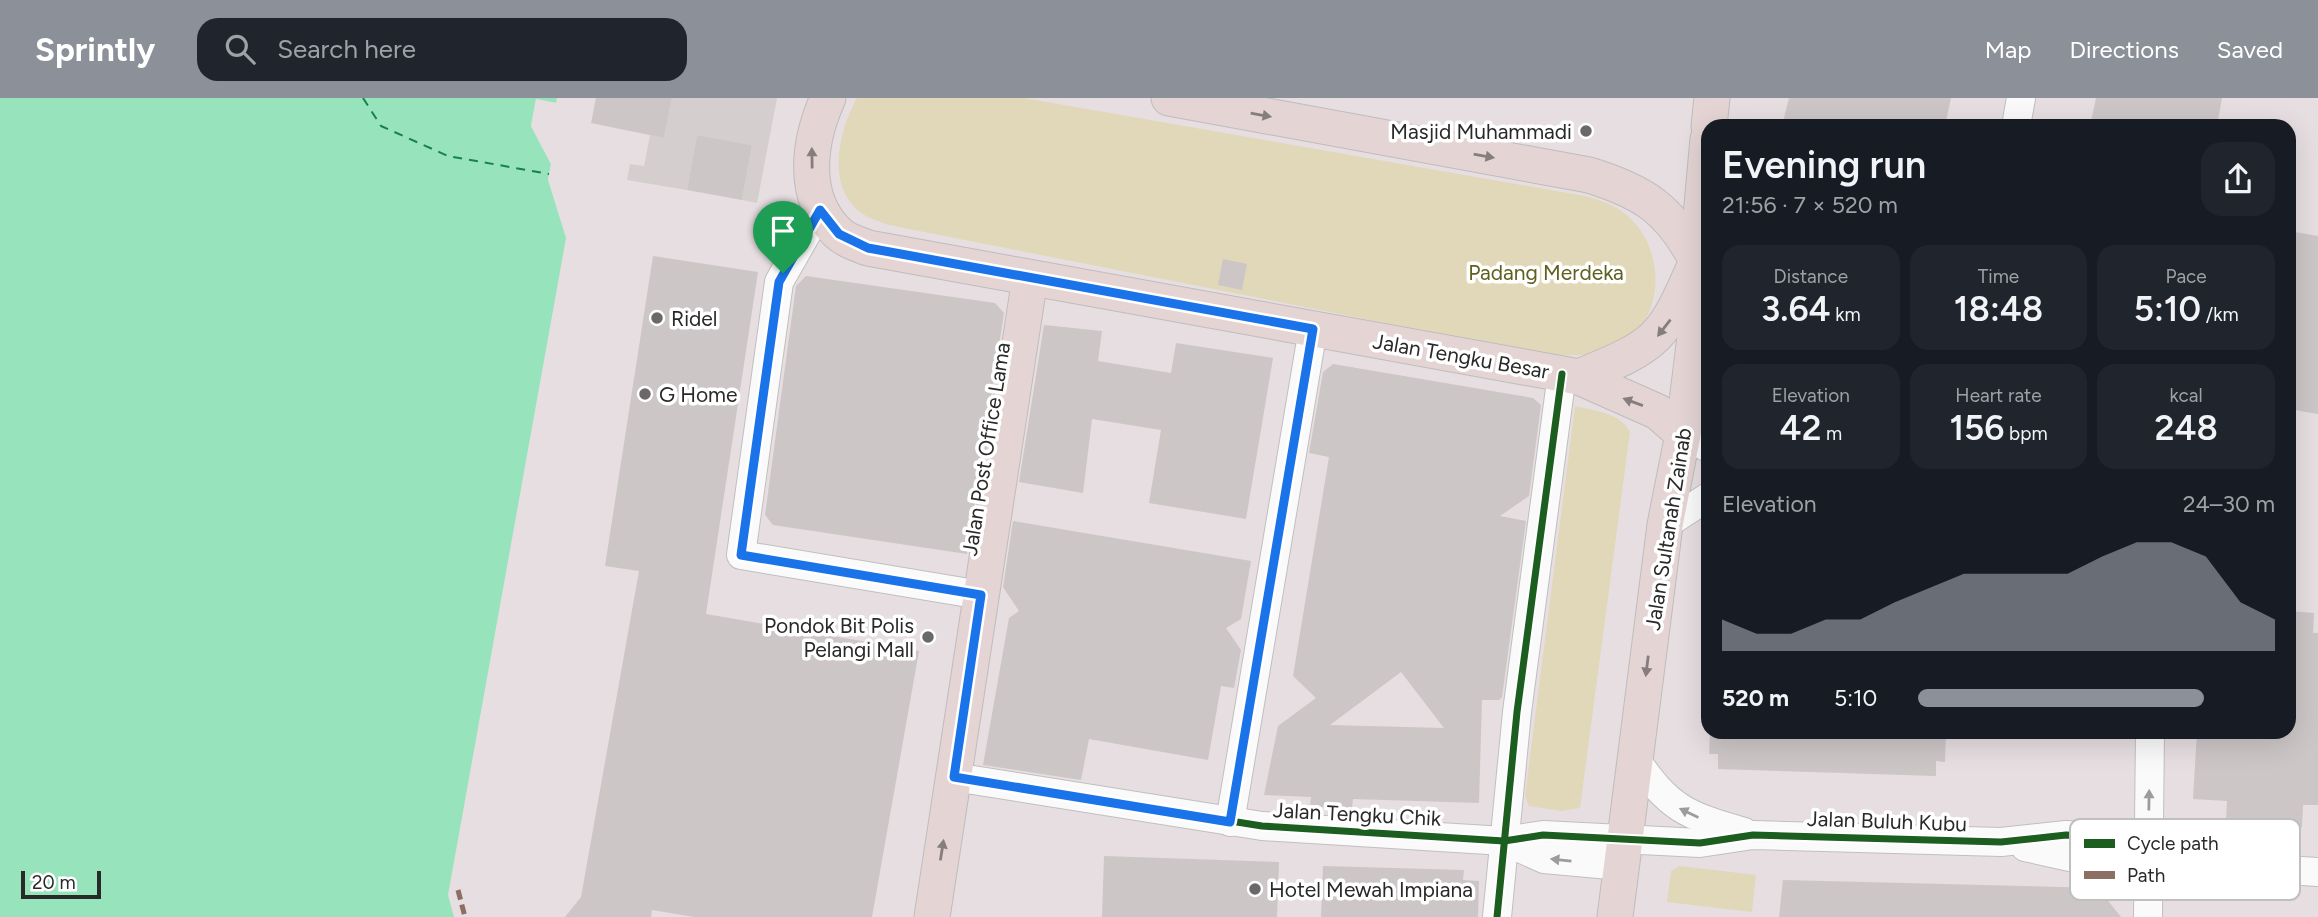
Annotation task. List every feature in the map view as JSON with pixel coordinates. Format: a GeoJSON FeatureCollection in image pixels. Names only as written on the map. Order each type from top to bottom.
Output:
{"type":"FeatureCollection","features":[{"type":"Feature","properties":{"kind":"main road","name":"Jalan Tengku Besar"},"geometry":{"type":"LineString","coordinates":[[828,98],[816,125],[811,147],[812,177],[820,210],[839,234],[868,248],[1570,375],[1634,354],[1652,342],[1669,323],[1697,261]]}},
{"type":"Feature","properties":{"kind":"main road"},"geometry":{"type":"LineString","coordinates":[[1169,98],[1588,175],[1619,184],[1661,209],[1681,230],[1697,261]]}},
{"type":"Feature","properties":{"kind":"main road"},"geometry":{"type":"LineString","coordinates":[[1710,119],[1712,98]]}},
{"type":"Feature","properties":{"kind":"main road","name":"Jalan Sultanah Zainab"},"geometry":{"type":"LineString","coordinates":[[1615,917],[1665,525],[1695,441],[1697,261],[1701,217]]}},
{"type":"Feature","properties":{"kind":"main road","name":"Jalan Post Office Lama"},"geometry":{"type":"LineString","coordinates":[[932,917],[1030,278]]}},
{"type":"Feature","properties":{"kind":"main road"},"geometry":{"type":"LineString","coordinates":[[1570,375],[1658,412],[1695,441]]}},
{"type":"Feature","properties":{"kind":"street"},"geometry":{"type":"LineString","coordinates":[[2017,119],[2021,98]]}},
{"type":"Feature","properties":{"kind":"street"},"geometry":{"type":"LineString","coordinates":[[820,210],[779,282],[741,555],[981,595]]}},
{"type":"Feature","properties":{"kind":"street"},"geometry":{"type":"LineString","coordinates":[[1230,822],[1313,329]]}},
{"type":"Feature","properties":{"kind":"street"},"geometry":{"type":"LineString","coordinates":[[1497,917],[1517,712],[1570,375]]}},
{"type":"Feature","properties":{"kind":"street"},"geometry":{"type":"LineString","coordinates":[[1665,525],[1701,502]]}},
{"type":"Feature","properties":{"kind":"street"},"geometry":{"type":"LineString","coordinates":[[2149,819],[2150,739]]}},
{"type":"Feature","properties":{"kind":"street","name":"Jalan Buluh Kubu"},"geometry":{"type":"LineString","coordinates":[[1635,758],[1653,785],[1679,809],[1697,818],[1753,835]]}},
{"type":"Feature","properties":{"kind":"street","name":"Jalan Tengku Chik"},"geometry":{"type":"LineString","coordinates":[[954,777],[1230,822],[1504,841],[1543,835],[1622,854]]}},
{"type":"Feature","properties":{"kind":"street","name":"Jalan Buluh Kubu"},"geometry":{"type":"LineString","coordinates":[[1622,854],[1753,835],[2001,842],[2070,857]]}},
{"type":"Feature","properties":{"kind":"street","name":"Jalan Buluh Kubu"},"geometry":{"type":"LineString","coordinates":[[2300,870],[2318,872]]}},
{"type":"Feature","properties":{"kind":"green space","name":"Padang Merdeka"},"geometry":{"type":"Polygon","coordinates":[[[857,98],[1024,98],[1585,196],[1610,205],[1637,225],[1652,256],[1655,292],[1643,325],[1622,344],[1602,352],[1548,355],[889,225],[859,211],[844,191],[840,178],[839,150],[846,123],[857,98]]]}},
{"type":"Feature","properties":{"kind":"green space"},"geometry":{"type":"Polygon","coordinates":[[[1575,406],[1613,416],[1630,432],[1580,808],[1561,811],[1529,806],[1525,796],[1575,406]]]}},
{"type":"Feature","properties":{"kind":"green space"},"geometry":{"type":"Polygon","coordinates":[[[1680,866],[1756,875],[1752,912],[1667,902],[1671,871],[1680,866]]]}},
{"type":"Feature","properties":{"kind":"shaded area"},"geometry":{"type":"Polygon","coordinates":[[[0,98],[557,98],[557,103],[536,99],[531,126],[551,164],[548,180],[566,238],[448,895],[454,917],[0,917],[0,98]]]}},
{"type":"Feature","properties":{"kind":"shaded area"},"geometry":{"type":"Polygon","coordinates":[[[672,98],[777,98],[757,203],[742,200],[752,145],[697,135],[687,190],[627,180],[630,164],[644,166],[650,135],[664,138],[672,98]]]}},
{"type":"Feature","properties":{"kind":"pier"},"geometry":{"type":"Polygon","coordinates":[[[557,98],[561,98],[558,106],[539,103],[534,126],[554,163],[552,181],[548,180],[551,164],[531,126],[536,99],[556,103],[557,98]]]}},
{"type":"Feature","properties":{"kind":"building"},"geometry":{"type":"Polygon","coordinates":[[[596,98],[672,98],[664,138],[591,123],[596,98]]]}},
{"type":"Feature","properties":{"kind":"building"},"geometry":{"type":"Polygon","coordinates":[[[1789,98],[1951,98],[1946,119],[1784,119],[1789,98]]]}},
{"type":"Feature","properties":{"kind":"building"},"geometry":{"type":"Polygon","coordinates":[[[2096,98],[2222,98],[2218,119],[2092,119],[2096,98]]]}},
{"type":"Feature","properties":{"kind":"building"},"geometry":{"type":"Polygon","coordinates":[[[697,135],[752,145],[742,200],[687,190],[697,135]]]}},
{"type":"Feature","properties":{"kind":"building"},"geometry":{"type":"Polygon","coordinates":[[[2296,232],[2318,236],[2318,414],[2296,410],[2296,232]]]}},
{"type":"Feature","properties":{"kind":"building"},"geometry":{"type":"Polygon","coordinates":[[[653,256],[758,272],[706,614],[919,651],[872,917],[694,917],[652,910],[651,917],[565,917],[581,897],[639,571],[605,566],[653,256]]]}},
{"type":"Feature","properties":{"kind":"building"},"geometry":{"type":"Polygon","coordinates":[[[1223,259],[1247,264],[1242,290],[1218,285],[1223,259]]]}},
{"type":"Feature","properties":{"kind":"building"},"geometry":{"type":"Polygon","coordinates":[[[806,276],[995,303],[1004,313],[967,554],[773,525],[765,515],[796,286],[806,276]]]}},
{"type":"Feature","properties":{"kind":"building"},"geometry":{"type":"Polygon","coordinates":[[[1044,325],[1102,331],[1098,361],[1171,373],[1176,343],[1273,358],[1246,519],[1149,503],[1161,430],[1092,419],[1083,493],[1019,482],[1044,325]]]}},
{"type":"Feature","properties":{"kind":"building"},"geometry":{"type":"Polygon","coordinates":[[[1333,364],[1533,398],[1541,405],[1529,496],[1500,516],[1526,521],[1502,697],[1499,700],[1482,700],[1479,803],[1353,799],[1352,808],[1310,807],[1311,797],[1264,795],[1278,726],[1316,698],[1293,676],[1329,457],[1309,453],[1323,372],[1333,364]],[[1401,672],[1330,725],[1444,728],[1401,672]]]}},
{"type":"Feature","properties":{"kind":"building"},"geometry":{"type":"Polygon","coordinates":[[[1013,521],[1251,561],[1241,619],[1226,628],[1241,650],[1234,688],[1221,686],[1208,760],[1089,739],[1081,780],[983,765],[1009,618],[1019,611],[1003,587],[1013,521]]]}},
{"type":"Feature","properties":{"kind":"building"},"geometry":{"type":"Polygon","coordinates":[[[2296,612],[2314,613],[2313,633],[2318,633],[2318,805],[2303,805],[2302,827],[2300,819],[2226,819],[2227,801],[2193,799],[2197,739],[2296,739],[2296,612]]]}},
{"type":"Feature","properties":{"kind":"building"},"geometry":{"type":"Polygon","coordinates":[[[1710,739],[1946,739],[1945,762],[1936,761],[1936,776],[1718,769],[1718,754],[1709,754],[1710,739]]]}},
{"type":"Feature","properties":{"kind":"building"},"geometry":{"type":"Polygon","coordinates":[[[1104,856],[1279,862],[1277,917],[1102,917],[1104,856]]]}},
{"type":"Feature","properties":{"kind":"building"},"geometry":{"type":"Polygon","coordinates":[[[1323,866],[1464,870],[1463,880],[1479,881],[1478,917],[1321,917],[1323,866]]]}},
{"type":"Feature","properties":{"kind":"building"},"geometry":{"type":"Polygon","coordinates":[[[1783,880],[2070,887],[2070,900],[2108,900],[2121,917],[1779,917],[1783,880]]]}},
{"type":"Feature","properties":{"kind":"ferry route"},"geometry":{"type":"LineString","coordinates":[[363,98],[381,126],[448,156],[549,174]]}},
{"type":"Feature","properties":{"kind":"marked path"},"geometry":{"type":"LineString","coordinates":[[458,890],[465,917]]}},
{"type":"Feature","properties":{"kind":"cycle path"},"geometry":{"type":"LineString","coordinates":[[820,210],[779,282],[741,555],[981,595]]}},
{"type":"Feature","properties":{"kind":"cycle path"},"geometry":{"type":"LineString","coordinates":[[1497,917],[1517,712],[1562,374]]}},
{"type":"Feature","properties":{"kind":"cycle path"},"geometry":{"type":"LineString","coordinates":[[954,777],[1262,826],[1504,841],[1543,835],[1700,843],[1753,835],[2001,842],[2070,835]]}},
{"type":"Feature","properties":{"kind":"place","name":"Masjid Muhammadi"},"geometry":{"type":"Point","coordinates":[1586,131]}},
{"type":"Feature","properties":{"kind":"place","name":"Ridel"},"geometry":{"type":"Point","coordinates":[657,318]}},
{"type":"Feature","properties":{"kind":"place","name":"G Home"},"geometry":{"type":"Point","coordinates":[645,394]}},
{"type":"Feature","properties":{"kind":"place","name":"Pondok Bit Polis Pelangi Mall"},"geometry":{"type":"Point","coordinates":[928,637]}},
{"type":"Feature","properties":{"kind":"place","name":"Hotel Mewah Impiana"},"geometry":{"type":"Point","coordinates":[1255,889]}},
{"type":"Feature","properties":{"kind":"route"},"geometry":{"type":"LineString","coordinates":[[820,210],[839,234],[868,248],[1313,329],[1230,822],[954,777],[981,595],[741,555],[779,282],[783,273],[820,210]]}}]}
